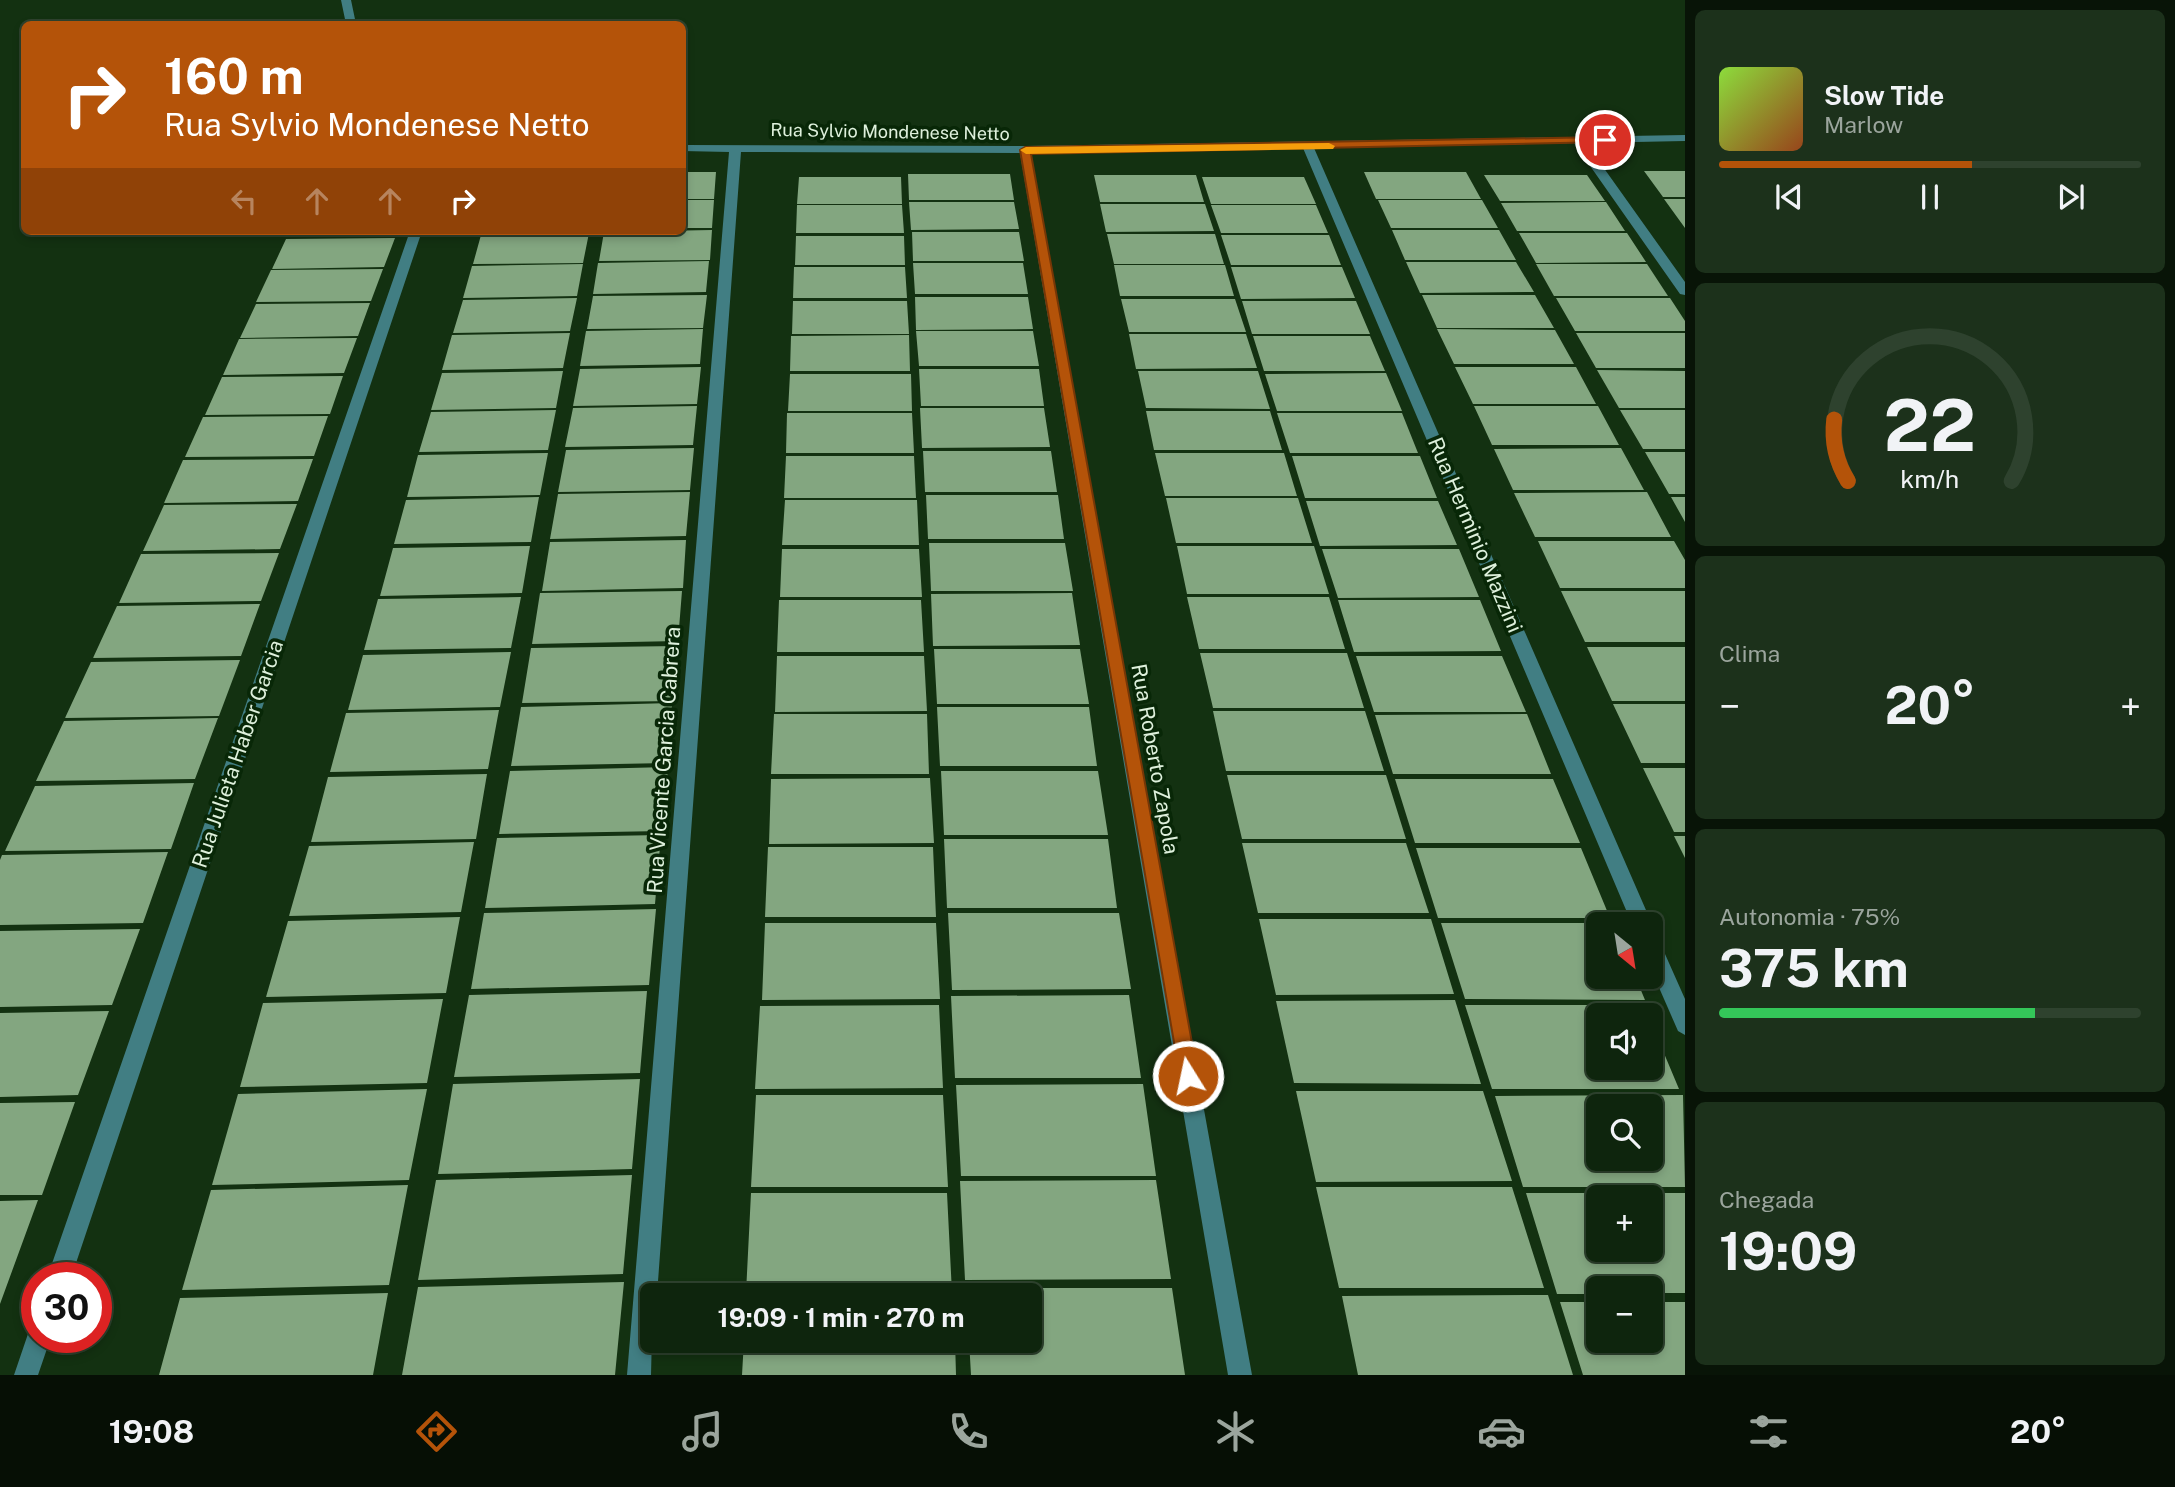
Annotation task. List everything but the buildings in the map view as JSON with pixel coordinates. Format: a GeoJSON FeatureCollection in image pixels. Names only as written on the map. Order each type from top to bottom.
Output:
{"type":"FeatureCollection","features":[{"type":"Feature","properties":{"kind":"street"},"geometry":{"type":"LineString","coordinates":[[346,0],[350,21]]}},
{"type":"Feature","properties":{"kind":"street","name":"Rua Sylvio Mondenese Netto"},"geometry":{"type":"LineString","coordinates":[[686,148],[1025,150],[1308,147],[1685,138]]}},
{"type":"Feature","properties":{"kind":"street"},"geometry":{"type":"LineString","coordinates":[[1578,141],[1685,291]]}},
{"type":"Feature","properties":{"kind":"street","name":"Rua Herminio Mazzini"},"geometry":{"type":"LineString","coordinates":[[1308,147],[1637,912]]}},
{"type":"Feature","properties":{"kind":"street","name":"Rua Vicente Garcia Cabrera"},"geometry":{"type":"LineString","coordinates":[[639,1375],[735,148]]}},
{"type":"Feature","properties":{"kind":"street","name":"Rua Roberto Zapola"},"geometry":{"type":"LineString","coordinates":[[1025,150],[1240,1375]]}},
{"type":"Feature","properties":{"kind":"street","name":"Rua Julieta Haber Garcia"},"geometry":{"type":"LineString","coordinates":[[65,1262],[415,235]]}},
{"type":"Feature","properties":{"kind":"street"},"geometry":{"type":"LineString","coordinates":[[1663,973],[1685,1024]]}},
{"type":"Feature","properties":{"kind":"street"},"geometry":{"type":"LineString","coordinates":[[26,1375],[34,1353]]}},
{"type":"Feature","properties":{"kind":"slow traffic"},"geometry":{"type":"LineString","coordinates":[[1026,150],[1329,146]]}},
{"type":"Feature","properties":{"kind":"route"},"geometry":{"type":"LineString","coordinates":[[1188,1076],[1025,150],[1605,140]]}}]}
